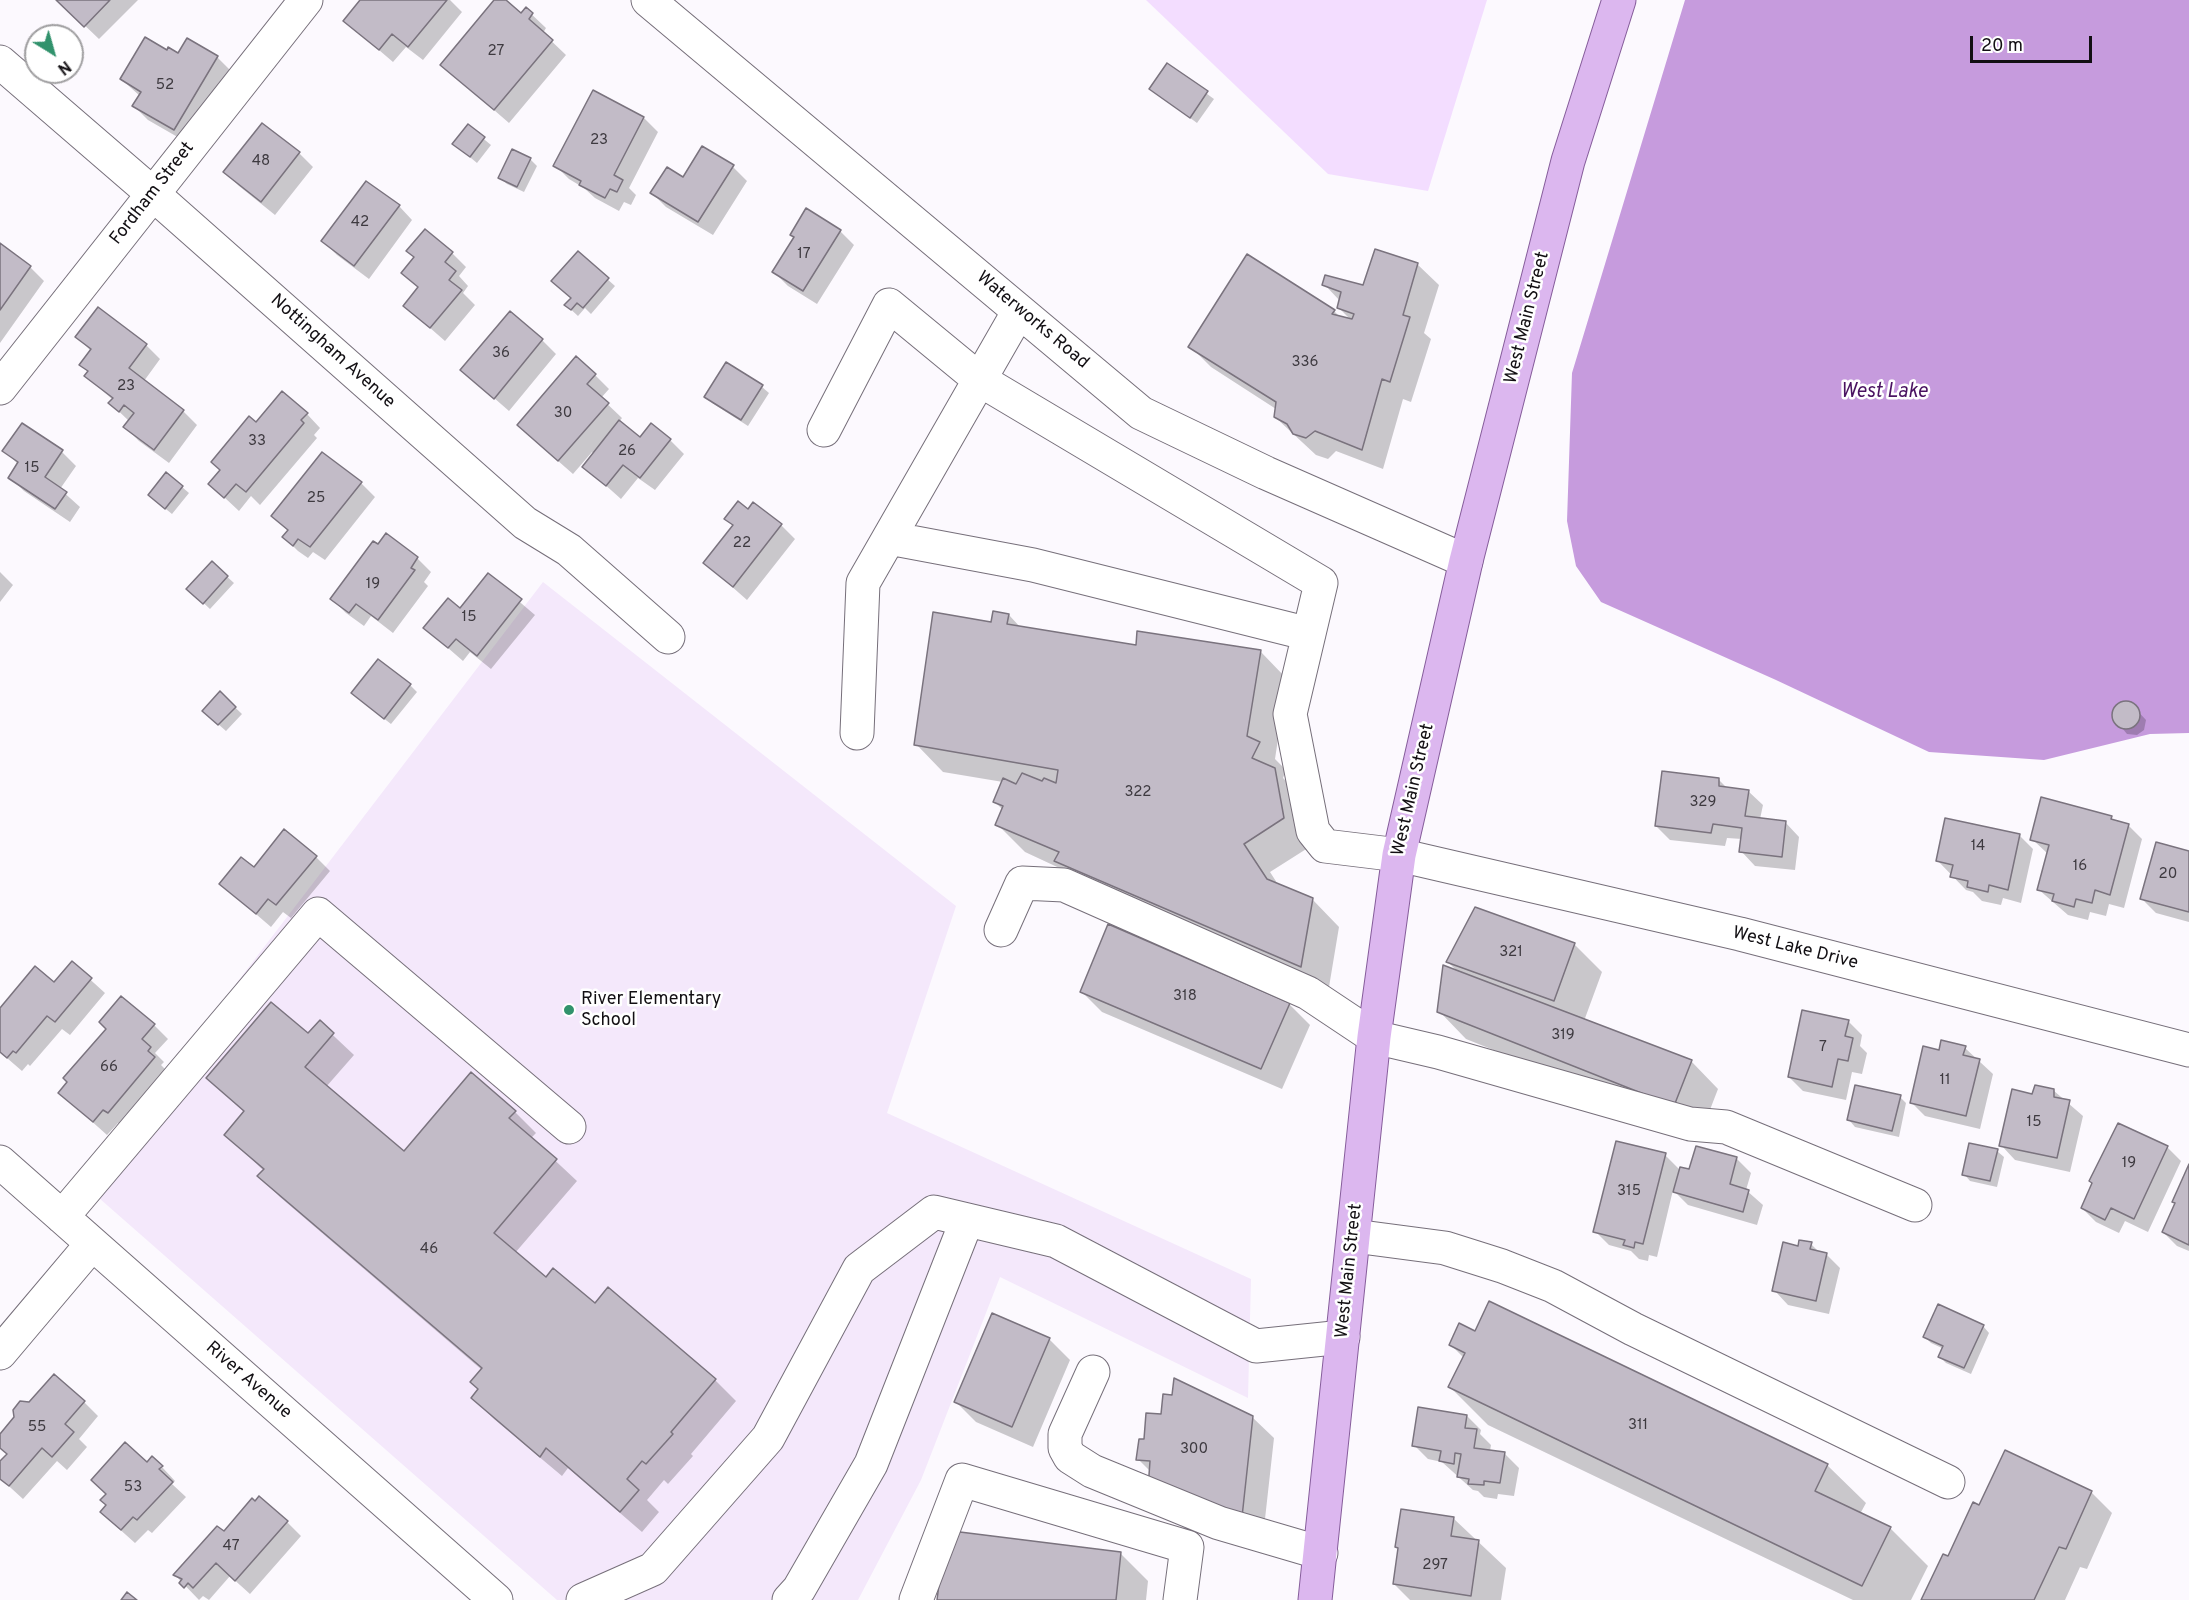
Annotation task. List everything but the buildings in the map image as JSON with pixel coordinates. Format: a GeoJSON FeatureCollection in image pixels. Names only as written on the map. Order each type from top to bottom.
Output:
{"type":"FeatureCollection","features":[{"type":"Feature","properties":{"kind":"main road","name":"West Main Street"},"geometry":{"type":"LineString","coordinates":[[1315,1600],[1374,1037],[1399,855],[1466,561],[1568,161],[1618,0]]}},
{"type":"Feature","properties":{"kind":"street","name":"Fordham Street"},"geometry":{"type":"LineString","coordinates":[[0,388],[306,0]]}},
{"type":"Feature","properties":{"kind":"street","name":"Waterworks Road"},"geometry":{"type":"LineString","coordinates":[[648,0],[1141,413],[1266,473],[1466,561]]}},
{"type":"Feature","properties":{"kind":"street","name":"Nottingham Avenue"},"geometry":{"type":"LineString","coordinates":[[0,62],[525,523],[569,550],[668,637]]}},
{"type":"Feature","properties":{"kind":"street"},"geometry":{"type":"LineString","coordinates":[[824,430],[889,305],[980,380]]}},
{"type":"Feature","properties":{"kind":"street"},"geometry":{"type":"LineString","coordinates":[[857,733],[863,583],[1019,311]]}},
{"type":"Feature","properties":{"kind":"street","name":"West Lake Drive"},"geometry":{"type":"LineString","coordinates":[[980,380],[1321,584],[1290,714],[1312,831],[1325,846],[1399,855],[1752,937],[2189,1050]]}},
{"type":"Feature","properties":{"kind":"street"},"geometry":{"type":"LineString","coordinates":[[889,538],[1033,565],[1309,634]]}},
{"type":"Feature","properties":{"kind":"street"},"geometry":{"type":"LineString","coordinates":[[1001,930],[1022,882],[1064,885],[1308,993],[1374,1037],[1438,1052],[1690,1124],[1726,1127],[1915,1205]]}},
{"type":"Feature","properties":{"kind":"street"},"geometry":{"type":"LineString","coordinates":[[62,1217],[318,914],[569,1127]]}},
{"type":"Feature","properties":{"kind":"street","name":"River Avenue"},"geometry":{"type":"LineString","coordinates":[[0,1162],[496,1600]]}},
{"type":"Feature","properties":{"kind":"street"},"geometry":{"type":"LineString","coordinates":[[583,1600],[653,1569],[768,1438],[859,1269],[934,1212],[1056,1241],[1256,1346],[1343,1337]]}},
{"type":"Feature","properties":{"kind":"street"},"geometry":{"type":"LineString","coordinates":[[789,1600],[799,1589],[871,1464],[967,1220]]}},
{"type":"Feature","properties":{"kind":"street"},"geometry":{"type":"LineString","coordinates":[[1354,1236],[1445,1248],[1502,1266],[1553,1286],[1633,1329],[1948,1482]]}},
{"type":"Feature","properties":{"kind":"street"},"geometry":{"type":"LineString","coordinates":[[0,1353],[93,1244]]}},
{"type":"Feature","properties":{"kind":"street"},"geometry":{"type":"LineString","coordinates":[[1094,1371],[1065,1434],[1065,1448],[1070,1457],[1092,1471],[1219,1523],[1321,1553]]}},
{"type":"Feature","properties":{"kind":"street"},"geometry":{"type":"LineString","coordinates":[[916,1600],[962,1480],[1187,1547],[1180,1600]]}},
{"type":"Feature","properties":{"kind":"shaded area"},"geometry":{"type":"Polygon","coordinates":[[[1146,0],[1487,0],[1428,191],[1328,174],[1146,0]]]}},
{"type":"Feature","properties":{"kind":"shaded area","name":"River Elementary School"},"geometry":{"type":"Polygon","coordinates":[[[543,582],[956,906],[887,1113],[1251,1279],[1248,1398],[1000,1277],[921,1480],[858,1600],[557,1600],[83,1184],[543,582]]]}},
{"type":"Feature","properties":{"kind":"water","name":"West Lake"},"geometry":{"type":"Polygon","coordinates":[[[1685,0],[2189,0],[2189,733],[2150,734],[2044,760],[1929,752],[1776,680],[1601,602],[1576,566],[1567,521],[1572,373],[1685,0]]]}},
{"type":"Feature","properties":{"kind":"place","name":"River Elementary School"},"geometry":{"type":"Point","coordinates":[569,1010]}}]}
